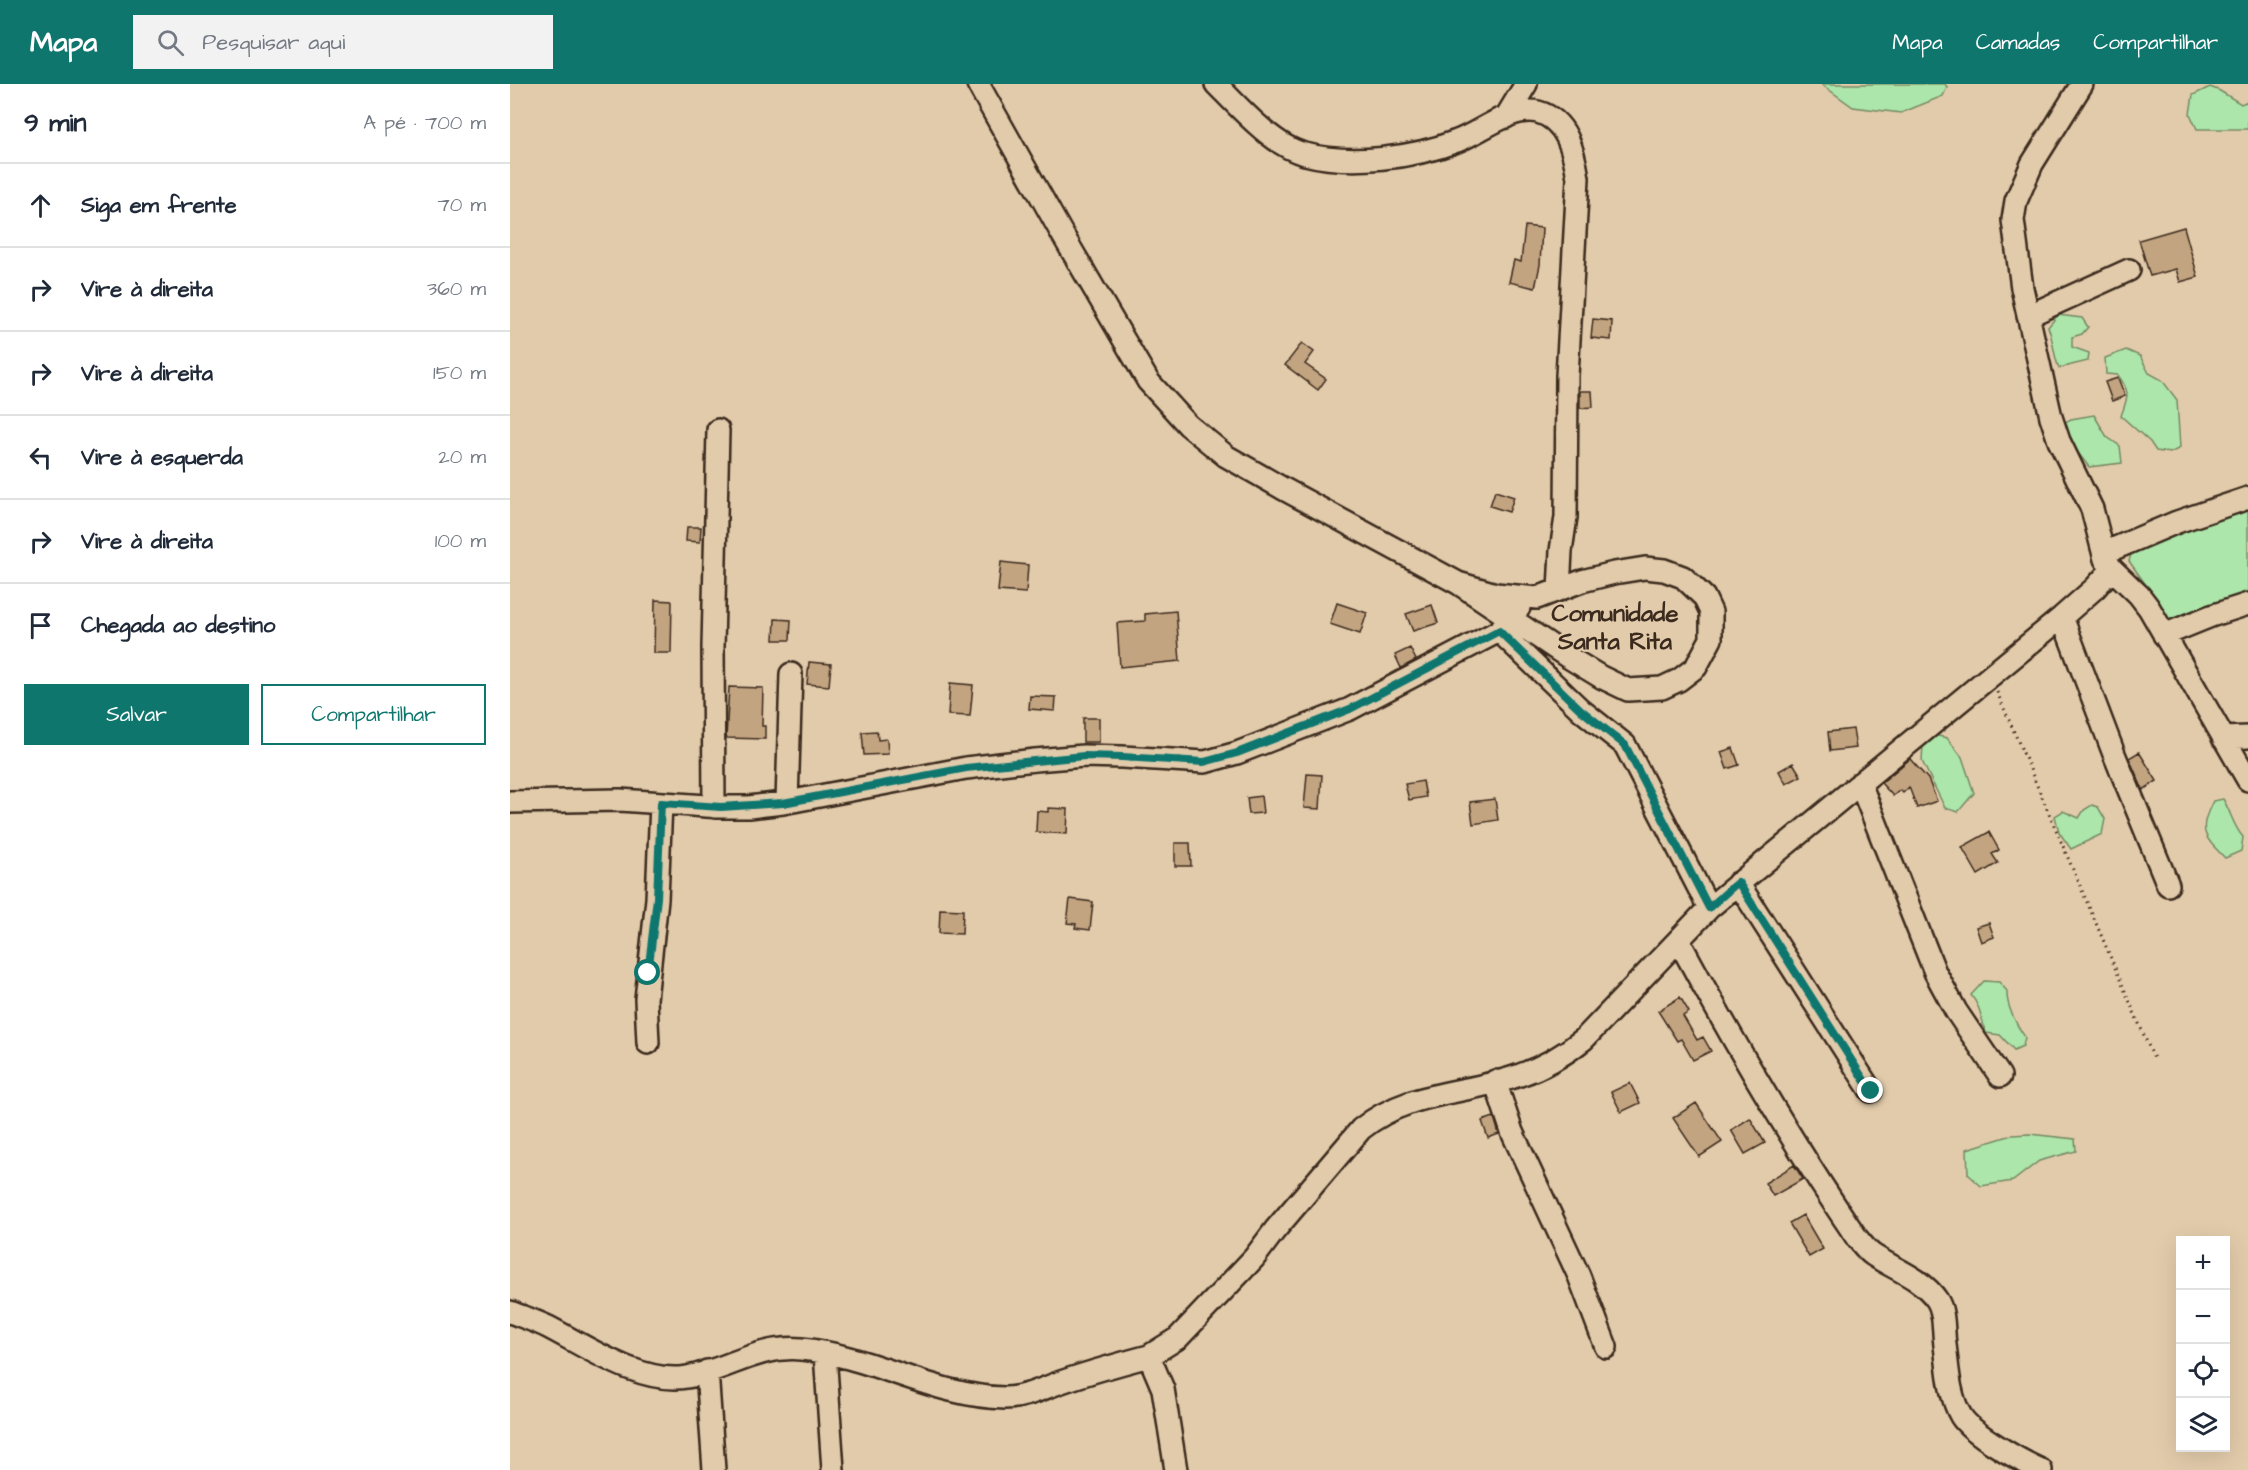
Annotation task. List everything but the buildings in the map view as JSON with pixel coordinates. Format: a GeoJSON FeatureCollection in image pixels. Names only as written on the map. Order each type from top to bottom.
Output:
{"type":"FeatureCollection","features":[{"type":"Feature","properties":{"kind":"street"},"geometry":{"type":"LineString","coordinates":[[978,84],[1148,381],[1188,425],[1226,456],[1458,583],[1496,594],[1537,598],[1582,581],[1645,568],[1664,570],[1683,577],[1704,597],[1711,612],[1711,639],[1696,667],[1679,680],[1662,688],[1628,690],[1505,625]]}},
{"type":"Feature","properties":{"kind":"street"},"geometry":{"type":"LineString","coordinates":[[1216,84],[1273,137],[1301,154],[1328,159],[1358,160],[1420,152],[1459,140],[1506,117],[1537,111],[1554,120],[1564,131],[1574,153],[1578,178],[1566,376],[1566,517],[1559,590]]}},
{"type":"Feature","properties":{"kind":"street"},"geometry":{"type":"LineString","coordinates":[[1506,117],[1526,84]]}},
{"type":"Feature","properties":{"kind":"street"},"geometry":{"type":"LineString","coordinates":[[2082,84],[2032,164],[2016,201],[2013,220],[2014,242],[2028,316],[2055,429],[2092,509],[2108,561],[2149,608],[2248,780]]}},
{"type":"Feature","properties":{"kind":"street"},"geometry":{"type":"LineString","coordinates":[[2028,316],[2130,270]]}},
{"type":"Feature","properties":{"kind":"street"},"geometry":{"type":"LineString","coordinates":[[714,807],[713,647],[718,430]]}},
{"type":"Feature","properties":{"kind":"street"},"geometry":{"type":"LineString","coordinates":[[510,1312],[544,1325],[628,1367],[656,1377],[689,1377],[754,1354],[778,1349],[801,1349],[825,1353],[967,1394],[1007,1398],[1108,1366],[1149,1356],[1178,1338],[1254,1258],[1345,1145],[1377,1115],[1408,1102],[1519,1076],[1564,1055],[1584,1038],[1709,908],[2062,617],[2094,588],[2108,561],[2177,522],[2248,498]]}},
{"type":"Feature","properties":{"kind":"street"},"geometry":{"type":"LineString","coordinates":[[1458,583],[1505,625],[1581,710],[1625,745],[1709,908]]}},
{"type":"Feature","properties":{"kind":"street"},"geometry":{"type":"LineString","coordinates":[[510,802],[620,800],[714,807],[749,807],[788,802],[966,768],[1035,760],[1113,757],[1204,762],[1237,753],[1350,709],[1505,625],[1526,598]]}},
{"type":"Feature","properties":{"kind":"street"},"geometry":{"type":"LineString","coordinates":[[2164,635],[2248,604]]}},
{"type":"Feature","properties":{"kind":"street"},"geometry":{"type":"LineString","coordinates":[[2062,617],[2114,754],[2168,885]]}},
{"type":"Feature","properties":{"kind":"street"},"geometry":{"type":"LineString","coordinates":[[788,802],[791,674]]}},
{"type":"Feature","properties":{"kind":"street"},"geometry":{"type":"LineString","coordinates":[[2223,738],[2248,737]]}},
{"type":"Feature","properties":{"kind":"street"},"geometry":{"type":"LineString","coordinates":[[1860,783],[1935,972],[1956,1011],[2000,1076]]}},
{"type":"Feature","properties":{"kind":"street"},"geometry":{"type":"LineString","coordinates":[[648,1043],[646,999],[657,898],[661,803]]}},
{"type":"Feature","properties":{"kind":"street"},"geometry":{"type":"LineString","coordinates":[[1738,882],[1871,1091]]}},
{"type":"Feature","properties":{"kind":"street"},"geometry":{"type":"LineString","coordinates":[[1679,941],[1764,1094],[1806,1163],[1857,1238],[1870,1253],[1909,1276],[1928,1290],[1938,1302],[1943,1319],[1947,1364],[1954,1399],[1962,1418],[1977,1432],[2041,1470]]}},
{"type":"Feature","properties":{"kind":"street"},"geometry":{"type":"LineString","coordinates":[[1495,1081],[1512,1132],[1579,1276],[1606,1347]]}},
{"type":"Feature","properties":{"kind":"street"},"geometry":{"type":"LineString","coordinates":[[825,1353],[833,1470]]}},
{"type":"Feature","properties":{"kind":"street"},"geometry":{"type":"LineString","coordinates":[[1149,1356],[1163,1389],[1176,1470]]}},
{"type":"Feature","properties":{"kind":"street"},"geometry":{"type":"LineString","coordinates":[[707,1371],[714,1470]]}},
{"type":"Feature","properties":{"kind":"path"},"geometry":{"type":"LineString","coordinates":[[1990,677],[2155,1062]]}},
{"type":"Feature","properties":{"kind":"green space"},"geometry":{"type":"Polygon","coordinates":[[[1821,84],[1945,84],[1947,87],[1943,96],[1901,113],[1853,107],[1821,84]]]}},
{"type":"Feature","properties":{"kind":"green space"},"geometry":{"type":"Polygon","coordinates":[[[2210,87],[2241,104],[2248,101],[2248,129],[2197,129],[2190,114],[2193,95],[2210,87]]]}},
{"type":"Feature","properties":{"kind":"green space"},"geometry":{"type":"Polygon","coordinates":[[[2058,315],[2082,318],[2088,327],[2082,334],[2072,337],[2072,347],[2089,353],[2088,361],[2059,368],[2048,327],[2058,315]]]}},
{"type":"Feature","properties":{"kind":"green space"},"geometry":{"type":"Polygon","coordinates":[[[2126,350],[2140,356],[2149,373],[2162,380],[2177,400],[2180,448],[2170,453],[2156,451],[2150,442],[2121,416],[2127,399],[2127,391],[2118,375],[2106,374],[2105,358],[2126,350]]]}},
{"type":"Feature","properties":{"kind":"green space"},"geometry":{"type":"Polygon","coordinates":[[[2094,415],[2107,437],[2120,446],[2122,463],[2089,467],[2069,441],[2064,423],[2071,419],[2094,415]]]}},
{"type":"Feature","properties":{"kind":"green space"},"geometry":{"type":"Polygon","coordinates":[[[2248,504],[2248,595],[2168,622],[2151,592],[2129,561],[2131,554],[2149,544],[2248,504]]]}},
{"type":"Feature","properties":{"kind":"green space"},"geometry":{"type":"Polygon","coordinates":[[[1934,735],[1947,738],[1962,757],[1974,793],[1958,812],[1945,808],[1922,761],[1923,744],[1934,735]]]}},
{"type":"Feature","properties":{"kind":"green space"},"geometry":{"type":"Polygon","coordinates":[[[2223,799],[2243,837],[2241,851],[2225,858],[2208,838],[2204,826],[2213,801],[2223,799]]]}},
{"type":"Feature","properties":{"kind":"green space"},"geometry":{"type":"Polygon","coordinates":[[[2092,805],[2098,807],[2105,819],[2102,834],[2071,849],[2059,832],[2055,816],[2063,811],[2079,818],[2084,810],[2092,805]]]}},
{"type":"Feature","properties":{"kind":"green space"},"geometry":{"type":"Polygon","coordinates":[[[1984,981],[1999,982],[2007,991],[2012,1015],[2025,1037],[2023,1046],[2014,1050],[2000,1035],[1986,1033],[1979,1009],[1971,995],[1984,981]]]}},
{"type":"Feature","properties":{"kind":"green space"},"geometry":{"type":"Polygon","coordinates":[[[2029,1134],[2075,1139],[2076,1151],[2039,1161],[2013,1181],[1981,1186],[1968,1174],[1967,1149],[2012,1135],[2029,1134]]]}},
{"type":"Feature","properties":{"kind":"district","name":"Comunidade Santa Rita"},"geometry":{"type":"Point","coordinates":[1615,627]}},
{"type":"Feature","properties":{"kind":"route"},"geometry":{"type":"LineString","coordinates":[[648,973],[657,898],[661,803],[749,807],[783,803],[966,768],[1084,756],[1204,762],[1237,753],[1350,709],[1499,631],[1581,710],[1625,745],[1709,908],[1738,882],[1871,1091]]}}]}
